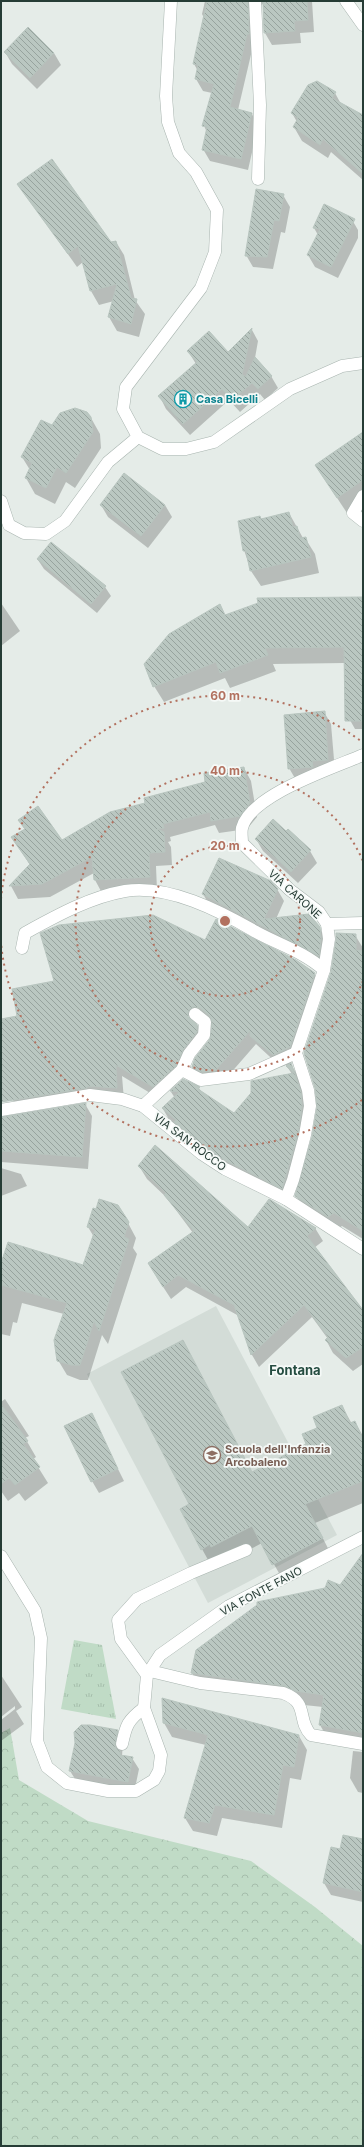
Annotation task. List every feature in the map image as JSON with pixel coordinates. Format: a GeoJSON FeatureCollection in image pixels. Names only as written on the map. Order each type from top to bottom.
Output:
{"type":"FeatureCollection","features":[{"type":"Feature","properties":{"kind":"street"},"geometry":{"type":"LineString","coordinates":[[172,1],[166,96],[168,122],[179,153],[196,172],[217,210],[215,252],[201,288],[126,387],[123,409],[138,437],[162,449],[186,449],[214,442],[290,389],[342,366],[363,363]]}},
{"type":"Feature","properties":{"kind":"street"},"geometry":{"type":"LineString","coordinates":[[255,1],[260,105],[258,179]]}},
{"type":"Feature","properties":{"kind":"street"},"geometry":{"type":"LineString","coordinates":[[346,1],[361,19]]}},
{"type":"Feature","properties":{"kind":"street"},"geometry":{"type":"LineString","coordinates":[[1,501],[9,525],[24,533],[46,534],[65,520],[108,462],[138,437]]}},
{"type":"Feature","properties":{"kind":"street"},"geometry":{"type":"LineString","coordinates":[[363,496],[353,513],[363,521]]}},
{"type":"Feature","properties":{"kind":"street","name":"VIA CARONE"},"geometry":{"type":"LineString","coordinates":[[296,1053],[324,970],[329,939],[327,924],[318,912],[290,890],[242,843],[242,827],[255,809],[282,788],[363,755]]}},
{"type":"Feature","properties":{"kind":"street"},"geometry":{"type":"LineString","coordinates":[[22,948],[25,933],[89,902],[126,891],[155,891],[189,900],[232,917],[257,932],[311,958],[324,970]]}},
{"type":"Feature","properties":{"kind":"street"},"geometry":{"type":"LineString","coordinates":[[327,924],[363,922]]}},
{"type":"Feature","properties":{"kind":"street"},"geometry":{"type":"LineString","coordinates":[[142,1106],[182,1070],[189,1054],[204,1035],[205,1022],[195,1014]]}},
{"type":"Feature","properties":{"kind":"street"},"geometry":{"type":"LineString","coordinates":[[182,1070],[201,1080],[249,1074],[296,1053],[308,1090],[310,1106],[294,1180],[286,1199]]}},
{"type":"Feature","properties":{"kind":"street","name":"VIA SAN ROCCO"},"geometry":{"type":"LineString","coordinates":[[1,1110],[90,1095],[122,1099],[142,1106],[202,1154],[225,1169],[286,1199],[363,1249]]}},
{"type":"Feature","properties":{"kind":"street","name":"VIA FONTE FANO"},"geometry":{"type":"LineString","coordinates":[[1,1556],[35,1611],[41,1638],[37,1740],[47,1767],[67,1783],[108,1791],[136,1791],[154,1780],[159,1771],[160,1755],[144,1708],[149,1673],[160,1655],[229,1606],[363,1537]]}},
{"type":"Feature","properties":{"kind":"street"},"geometry":{"type":"LineString","coordinates":[[246,1550],[191,1572],[137,1599],[118,1620],[121,1639],[149,1673],[200,1683],[283,1693],[295,1697],[300,1705],[307,1731],[311,1735],[363,1744]]}},
{"type":"Feature","properties":{"kind":"street"},"geometry":{"type":"LineString","coordinates":[[122,1744],[126,1726],[131,1717],[144,1708]]}},
{"type":"Feature","properties":{"kind":"shaded area","name":"Scuola dell'Infanzia Arcobaleno"},"geometry":{"type":"Polygon","coordinates":[[[216,1306],[337,1535],[208,1603],[87,1374],[216,1306]]]}},
{"type":"Feature","properties":{"kind":"green space"},"geometry":{"type":"Polygon","coordinates":[[[74,1640],[102,1645],[116,1719],[61,1709],[74,1640]]]}},
{"type":"Feature","properties":{"kind":"green space"},"geometry":{"type":"Polygon","coordinates":[[[10,1728],[19,1780],[88,1821],[251,1861],[315,1907],[363,1946],[363,2146],[1,2146],[1,1733],[10,1728]]]}},
{"type":"Feature","properties":{"kind":"building"},"geometry":{"type":"Polygon","coordinates":[[[207,1],[248,1],[249,34],[247,34],[230,107],[252,113],[241,159],[202,150],[207,127],[202,126],[214,84],[195,79],[198,65],[193,64],[207,1]]]}},
{"type":"Feature","properties":{"kind":"building"},"geometry":{"type":"Polygon","coordinates":[[[263,1],[307,1],[308,20],[294,21],[295,31],[264,33],[263,1]]]}},
{"type":"Feature","properties":{"kind":"building"},"geometry":{"type":"Polygon","coordinates":[[[28,27],[54,53],[30,78],[4,52],[28,27]]]}},
{"type":"Feature","properties":{"kind":"building"},"geometry":{"type":"Polygon","coordinates":[[[317,81],[336,92],[332,98],[363,115],[363,174],[323,139],[320,145],[293,127],[298,118],[291,113],[308,85],[317,81]]]}},
{"type":"Feature","properties":{"kind":"building"},"geometry":{"type":"Polygon","coordinates":[[[52,159],[111,242],[116,241],[131,298],[137,299],[131,324],[108,317],[117,284],[90,291],[78,246],[68,254],[17,184],[52,159]]]}},
{"type":"Feature","properties":{"kind":"building"},"geometry":{"type":"Polygon","coordinates":[[[256,189],[284,194],[279,221],[274,220],[267,257],[245,256],[256,189]]]}},
{"type":"Feature","properties":{"kind":"building"},"geometry":{"type":"Polygon","coordinates":[[[324,204],[355,219],[331,267],[307,255],[320,229],[313,228],[324,204]]]}},
{"type":"Feature","properties":{"kind":"building"},"geometry":{"type":"Polygon","coordinates":[[[252,328],[242,375],[247,377],[246,376],[255,357],[272,376],[258,389],[252,383],[232,400],[222,389],[183,424],[158,396],[197,362],[187,351],[209,331],[228,352],[252,328]]]}},
{"type":"Feature","properties":{"kind":"building"},"geometry":{"type":"Polygon","coordinates":[[[75,408],[87,412],[91,417],[93,432],[66,473],[57,467],[46,488],[25,478],[32,463],[21,457],[41,420],[52,425],[60,413],[75,408]]]}},
{"type":"Feature","properties":{"kind":"building"},"geometry":{"type":"Polygon","coordinates":[[[363,432],[363,480],[337,498],[315,465],[363,432]]]}},
{"type":"Feature","properties":{"kind":"building"},"geometry":{"type":"Polygon","coordinates":[[[124,473],[165,505],[141,536],[100,505],[124,473]]]}},
{"type":"Feature","properties":{"kind":"building"},"geometry":{"type":"Polygon","coordinates":[[[289,512],[293,527],[297,526],[300,538],[306,537],[311,557],[250,571],[246,551],[243,551],[238,521],[260,516],[261,519],[289,512]]]}},
{"type":"Feature","properties":{"kind":"building"},"geometry":{"type":"Polygon","coordinates":[[[51,542],[106,586],[91,604],[37,559],[51,542]]]}},
{"type":"Feature","properties":{"kind":"building"},"geometry":{"type":"Polygon","coordinates":[[[363,597],[363,721],[345,721],[344,647],[265,648],[268,655],[220,673],[216,662],[153,687],[144,664],[169,634],[220,604],[225,615],[258,603],[257,598],[363,597]]]}},
{"type":"Feature","properties":{"kind":"building"},"geometry":{"type":"Polygon","coordinates":[[[325,711],[328,760],[312,761],[313,767],[288,769],[284,715],[325,711]]]}},
{"type":"Feature","properties":{"kind":"building"},"geometry":{"type":"Polygon","coordinates":[[[244,767],[250,803],[240,816],[211,821],[210,812],[163,824],[164,828],[157,829],[164,832],[165,852],[149,853],[150,877],[94,880],[92,857],[42,884],[9,886],[30,864],[11,837],[25,829],[18,820],[38,806],[62,840],[110,812],[145,803],[144,798],[205,782],[204,773],[244,767]]]}},
{"type":"Feature","properties":{"kind":"building"},"geometry":{"type":"Polygon","coordinates":[[[273,819],[286,831],[288,829],[311,850],[291,872],[255,839],[273,819]]]}},
{"type":"Feature","properties":{"kind":"building"},"geometry":{"type":"Polygon","coordinates":[[[219,858],[271,881],[278,889],[264,919],[309,914],[320,927],[321,939],[319,956],[202,894],[219,858]]]}},
{"type":"Feature","properties":{"kind":"building"},"geometry":{"type":"Polygon","coordinates":[[[153,915],[205,940],[216,919],[296,960],[315,973],[290,1047],[273,1055],[250,1036],[250,1031],[215,1071],[202,1072],[192,1067],[195,1058],[210,1039],[212,1022],[210,1016],[200,1008],[193,1007],[189,1010],[188,1016],[197,1025],[197,1032],[183,1050],[176,1066],[153,1087],[116,1065],[117,1088],[87,1086],[87,1088],[1,1102],[1,1019],[17,1016],[12,989],[54,981],[40,933],[59,925],[153,915]]]}},
{"type":"Feature","properties":{"kind":"building"},"geometry":{"type":"Polygon","coordinates":[[[336,933],[356,934],[356,950],[363,951],[363,1231],[334,1213],[328,1217],[295,1196],[312,1137],[317,1107],[315,1088],[304,1053],[331,972],[336,933]]]}},
{"type":"Feature","properties":{"kind":"building"},"geometry":{"type":"Polygon","coordinates":[[[291,1063],[301,1092],[302,1106],[298,1133],[282,1189],[223,1159],[206,1148],[174,1122],[176,1120],[162,1108],[179,1092],[170,1091],[183,1079],[200,1087],[198,1089],[234,1113],[251,1093],[251,1081],[294,1073],[286,1066],[291,1063]]]}},
{"type":"Feature","properties":{"kind":"building"},"geometry":{"type":"Polygon","coordinates":[[[86,1103],[82,1157],[1,1151],[1,1117],[86,1103]]]}},
{"type":"Feature","properties":{"kind":"building"},"geometry":{"type":"Polygon","coordinates":[[[155,1145],[248,1227],[269,1199],[316,1228],[307,1236],[363,1310],[363,1347],[346,1358],[325,1340],[328,1337],[304,1305],[251,1355],[234,1305],[178,1275],[163,1287],[148,1263],[194,1231],[164,1195],[166,1193],[138,1166],[155,1145]]]}},
{"type":"Feature","properties":{"kind":"building"},"geometry":{"type":"Polygon","coordinates":[[[99,1199],[118,1205],[129,1222],[124,1237],[129,1239],[99,1331],[94,1321],[80,1365],[71,1365],[57,1361],[54,1340],[67,1303],[1,1285],[1,1263],[8,1242],[83,1265],[95,1230],[87,1227],[93,1208],[96,1209],[99,1199]]]}},
{"type":"Feature","properties":{"kind":"building"},"geometry":{"type":"Polygon","coordinates":[[[183,1340],[252,1472],[306,1444],[302,1434],[317,1428],[313,1417],[342,1405],[350,1423],[355,1421],[363,1440],[363,1481],[305,1504],[323,1538],[272,1565],[252,1526],[211,1547],[210,1544],[201,1550],[180,1509],[189,1504],[121,1372],[183,1340]]]}},
{"type":"Feature","properties":{"kind":"building"},"geometry":{"type":"Polygon","coordinates":[[[1,1404],[28,1441],[23,1444],[40,1467],[15,1485],[9,1478],[1,1484],[1,1404]]]}},
{"type":"Feature","properties":{"kind":"building"},"geometry":{"type":"Polygon","coordinates":[[[92,1413],[118,1469],[91,1482],[64,1426],[92,1413]]]}},
{"type":"Feature","properties":{"kind":"building"},"geometry":{"type":"Polygon","coordinates":[[[363,1553],[363,1733],[319,1725],[324,1695],[295,1691],[284,1686],[191,1673],[196,1650],[257,1605],[257,1602],[325,1588],[328,1580],[340,1585],[363,1553]]]}},
{"type":"Feature","properties":{"kind":"building"},"geometry":{"type":"Polygon","coordinates":[[[162,1698],[299,1735],[294,1767],[283,1765],[274,1815],[215,1805],[209,1823],[184,1818],[208,1735],[163,1723],[162,1698]]]}},
{"type":"Feature","properties":{"kind":"building"},"geometry":{"type":"Polygon","coordinates":[[[81,1725],[90,1725],[118,1730],[115,1747],[120,1751],[120,1755],[133,1757],[128,1782],[69,1771],[75,1743],[74,1732],[81,1725]]]}},
{"type":"Feature","properties":{"kind":"building"},"geometry":{"type":"Polygon","coordinates":[[[343,1835],[363,1839],[363,1892],[323,1883],[331,1847],[340,1849],[343,1835]]]}},
{"type":"Feature","properties":{"kind":"place","name":"Casa Bicelli"},"geometry":{"type":"Point","coordinates":[183,399]}},
{"type":"Feature","properties":{"kind":"place","name":"Scuola dell'Infanzia Arcobaleno"},"geometry":{"type":"Point","coordinates":[212,1455]}},
{"type":"Feature","properties":{"kind":"district","name":"Fontana"},"geometry":{"type":"Point","coordinates":[295,1370]}}]}
